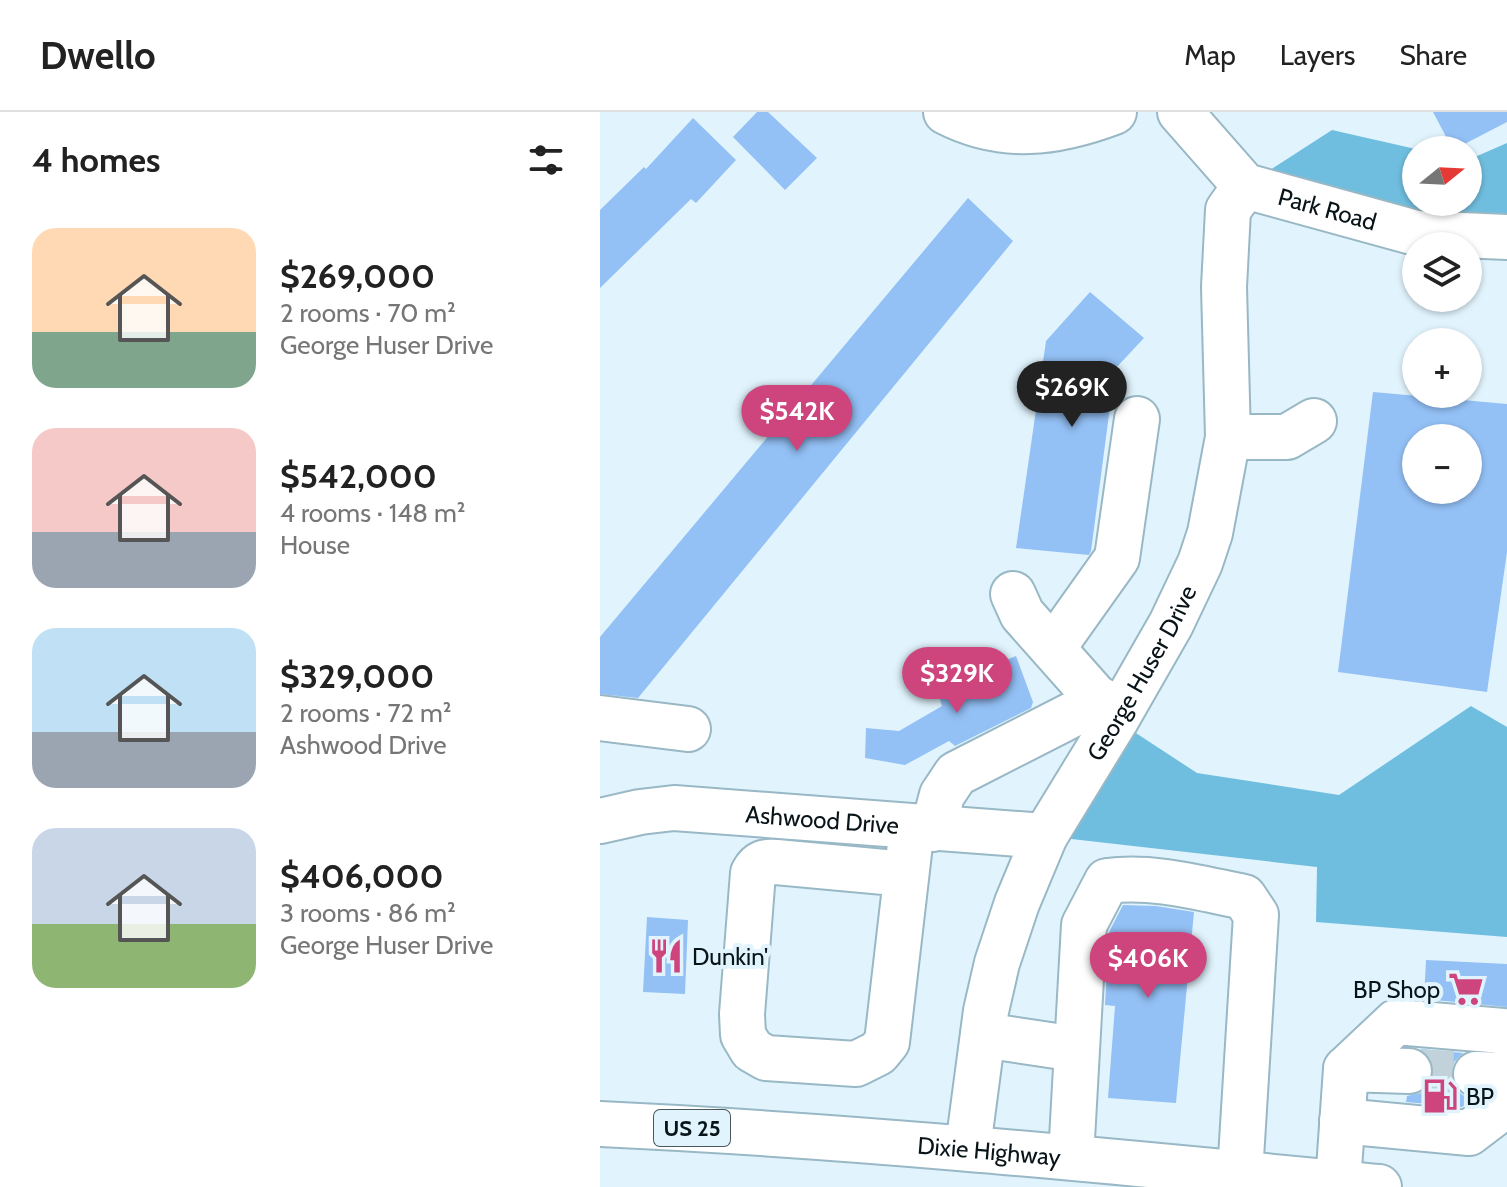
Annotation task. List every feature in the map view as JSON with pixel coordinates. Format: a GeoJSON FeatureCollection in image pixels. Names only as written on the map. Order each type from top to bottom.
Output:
{"type":"FeatureCollection","features":[{"type":"Feature","properties":{"kind":"street"},"geometry":{"type":"LineString","coordinates":[[946,112],[971,125],[1025,133],[1057,130],[1114,112]]}},
{"type":"Feature","properties":{"kind":"street","name":"Park Road"},"geometry":{"type":"LineString","coordinates":[[1180,112],[1245,186],[1416,233],[1507,237]]}},
{"type":"Feature","properties":{"kind":"street","name":"George Huser Drive"},"geometry":{"type":"LineString","coordinates":[[968,1147],[983,1035],[997,963],[1017,903],[1045,836],[1108,710],[1171,624],[1200,563],[1210,533],[1228,437],[1224,287],[1228,210],[1245,186]]}},
{"type":"Feature","properties":{"kind":"street"},"geometry":{"type":"LineString","coordinates":[[1053,648],[1117,558],[1137,419]]}},
{"type":"Feature","properties":{"kind":"street"},"geometry":{"type":"LineString","coordinates":[[1228,437],[1287,437],[1314,421]]}},
{"type":"Feature","properties":{"kind":"street"},"geometry":{"type":"LineString","coordinates":[[906,874],[764,861],[758,866],[753,873],[742,1014],[743,1035],[752,1050],[766,1058],[856,1064],[878,1053],[887,1042],[906,874],[922,828],[956,774],[1108,710],[1022,614],[1013,594]]}},
{"type":"Feature","properties":{"kind":"street","name":"Ashwood Drive"},"geometry":{"type":"LineString","coordinates":[[600,821],[674,808],[1045,836]]}},
{"type":"Feature","properties":{"kind":"street"},"geometry":{"type":"LineString","coordinates":[[1079,1172],[1076,1049],[1084,925],[1107,881],[1128,878],[1244,897],[1256,915],[1250,1179]]}},
{"type":"Feature","properties":{"kind":"street"},"geometry":{"type":"LineString","coordinates":[[1350,1186],[1342,1121],[1346,1069],[1396,1022],[1503,1031],[1507,1035]]}},
{"type":"Feature","properties":{"kind":"street"},"geometry":{"type":"LineString","coordinates":[[983,1035],[1076,1049]]}},
{"type":"Feature","properties":{"kind":"street"},"geometry":{"type":"LineString","coordinates":[[1346,1069],[1409,1071]]}},
{"type":"Feature","properties":{"kind":"street"},"geometry":{"type":"LineString","coordinates":[[1342,1121],[1469,1133],[1507,1104]]}},
{"type":"Feature","properties":{"kind":"street","name":"Dixie Highway"},"geometry":{"type":"LineString","coordinates":[[600,1124],[783,1133],[968,1147],[1079,1172],[1350,1186]]}},
{"type":"Feature","properties":{"kind":"shaded area"},"geometry":{"type":"Polygon","coordinates":[[[1332,130],[1402,146],[1402,216],[1482,216],[1482,154],[1507,143],[1507,237],[1482,232],[1245,186],[1332,130]]]}},
{"type":"Feature","properties":{"kind":"shaded area"},"geometry":{"type":"Polygon","coordinates":[[[1471,706],[1507,727],[1507,937],[1316,922],[1317,867],[1045,836],[1116,720],[1197,773],[1339,795],[1471,706]]]}},
{"type":"Feature","properties":{"kind":"building"},"geometry":{"type":"Polygon","coordinates":[[[757,112],[768,112],[817,158],[785,190],[733,137],[757,112]]]}},
{"type":"Feature","properties":{"kind":"building"},"geometry":{"type":"Polygon","coordinates":[[[1433,112],[1507,112],[1507,122],[1480,136],[1446,136],[1433,112]]]}},
{"type":"Feature","properties":{"kind":"building"},"geometry":{"type":"Polygon","coordinates":[[[693,118],[736,160],[696,203],[691,199],[600,288],[600,210],[644,167],[646,169],[693,118]]]}},
{"type":"Feature","properties":{"kind":"building"},"geometry":{"type":"Polygon","coordinates":[[[968,198],[1013,241],[638,698],[600,694],[600,637],[968,198]]]}},
{"type":"Feature","properties":{"kind":"building"},"geometry":{"type":"Polygon","coordinates":[[[1090,292],[1144,338],[1115,369],[1091,551],[1089,555],[1016,548],[1046,341],[1090,292]]]}},
{"type":"Feature","properties":{"kind":"building"},"geometry":{"type":"Polygon","coordinates":[[[1373,392],[1402,395],[1402,408],[1482,408],[1482,402],[1507,404],[1507,552],[1487,692],[1338,672],[1373,392]]]}},
{"type":"Feature","properties":{"kind":"building"},"geometry":{"type":"Polygon","coordinates":[[[1016,656],[1033,702],[1031,708],[955,746],[949,741],[905,765],[865,758],[866,728],[899,731],[942,706],[937,689],[1016,656]]]}},
{"type":"Feature","properties":{"kind":"building"},"geometry":{"type":"Polygon","coordinates":[[[1123,905],[1194,912],[1176,1103],[1108,1098],[1115,1006],[1105,1005],[1109,932],[1123,905]]]}},
{"type":"Feature","properties":{"kind":"building","name":"Dunkin'"},"geometry":{"type":"Polygon","coordinates":[[[647,917],[688,920],[685,994],[643,992],[647,917]]]}},
{"type":"Feature","properties":{"kind":"building","name":"BP Shop"},"geometry":{"type":"Polygon","coordinates":[[[1426,960],[1507,964],[1507,1007],[1424,999],[1426,960]]]}},
{"type":"Feature","properties":{"kind":"building"},"geometry":{"type":"Polygon","coordinates":[[[1421,1049],[1463,1053],[1454,1062],[1451,1074],[1454,1086],[1462,1095],[1473,1098],[1462,1107],[1406,1102],[1407,1096],[1420,1093],[1430,1085],[1434,1073],[1431,1059],[1421,1049]]]}},
{"type":"Feature","properties":{"kind":"tunnel"},"geometry":{"type":"LineString","coordinates":[[1409,1071],[1476,1074]]}},
{"type":"Feature","properties":{"kind":"place","name":"Dunkin'"},"geometry":{"type":"Point","coordinates":[666,956]}},
{"type":"Feature","properties":{"kind":"place","name":"BP Shop"},"geometry":{"type":"Point","coordinates":[1466,989]}},
{"type":"Feature","properties":{"kind":"place","name":"BP"},"geometry":{"type":"Point","coordinates":[1440,1096]}}]}
